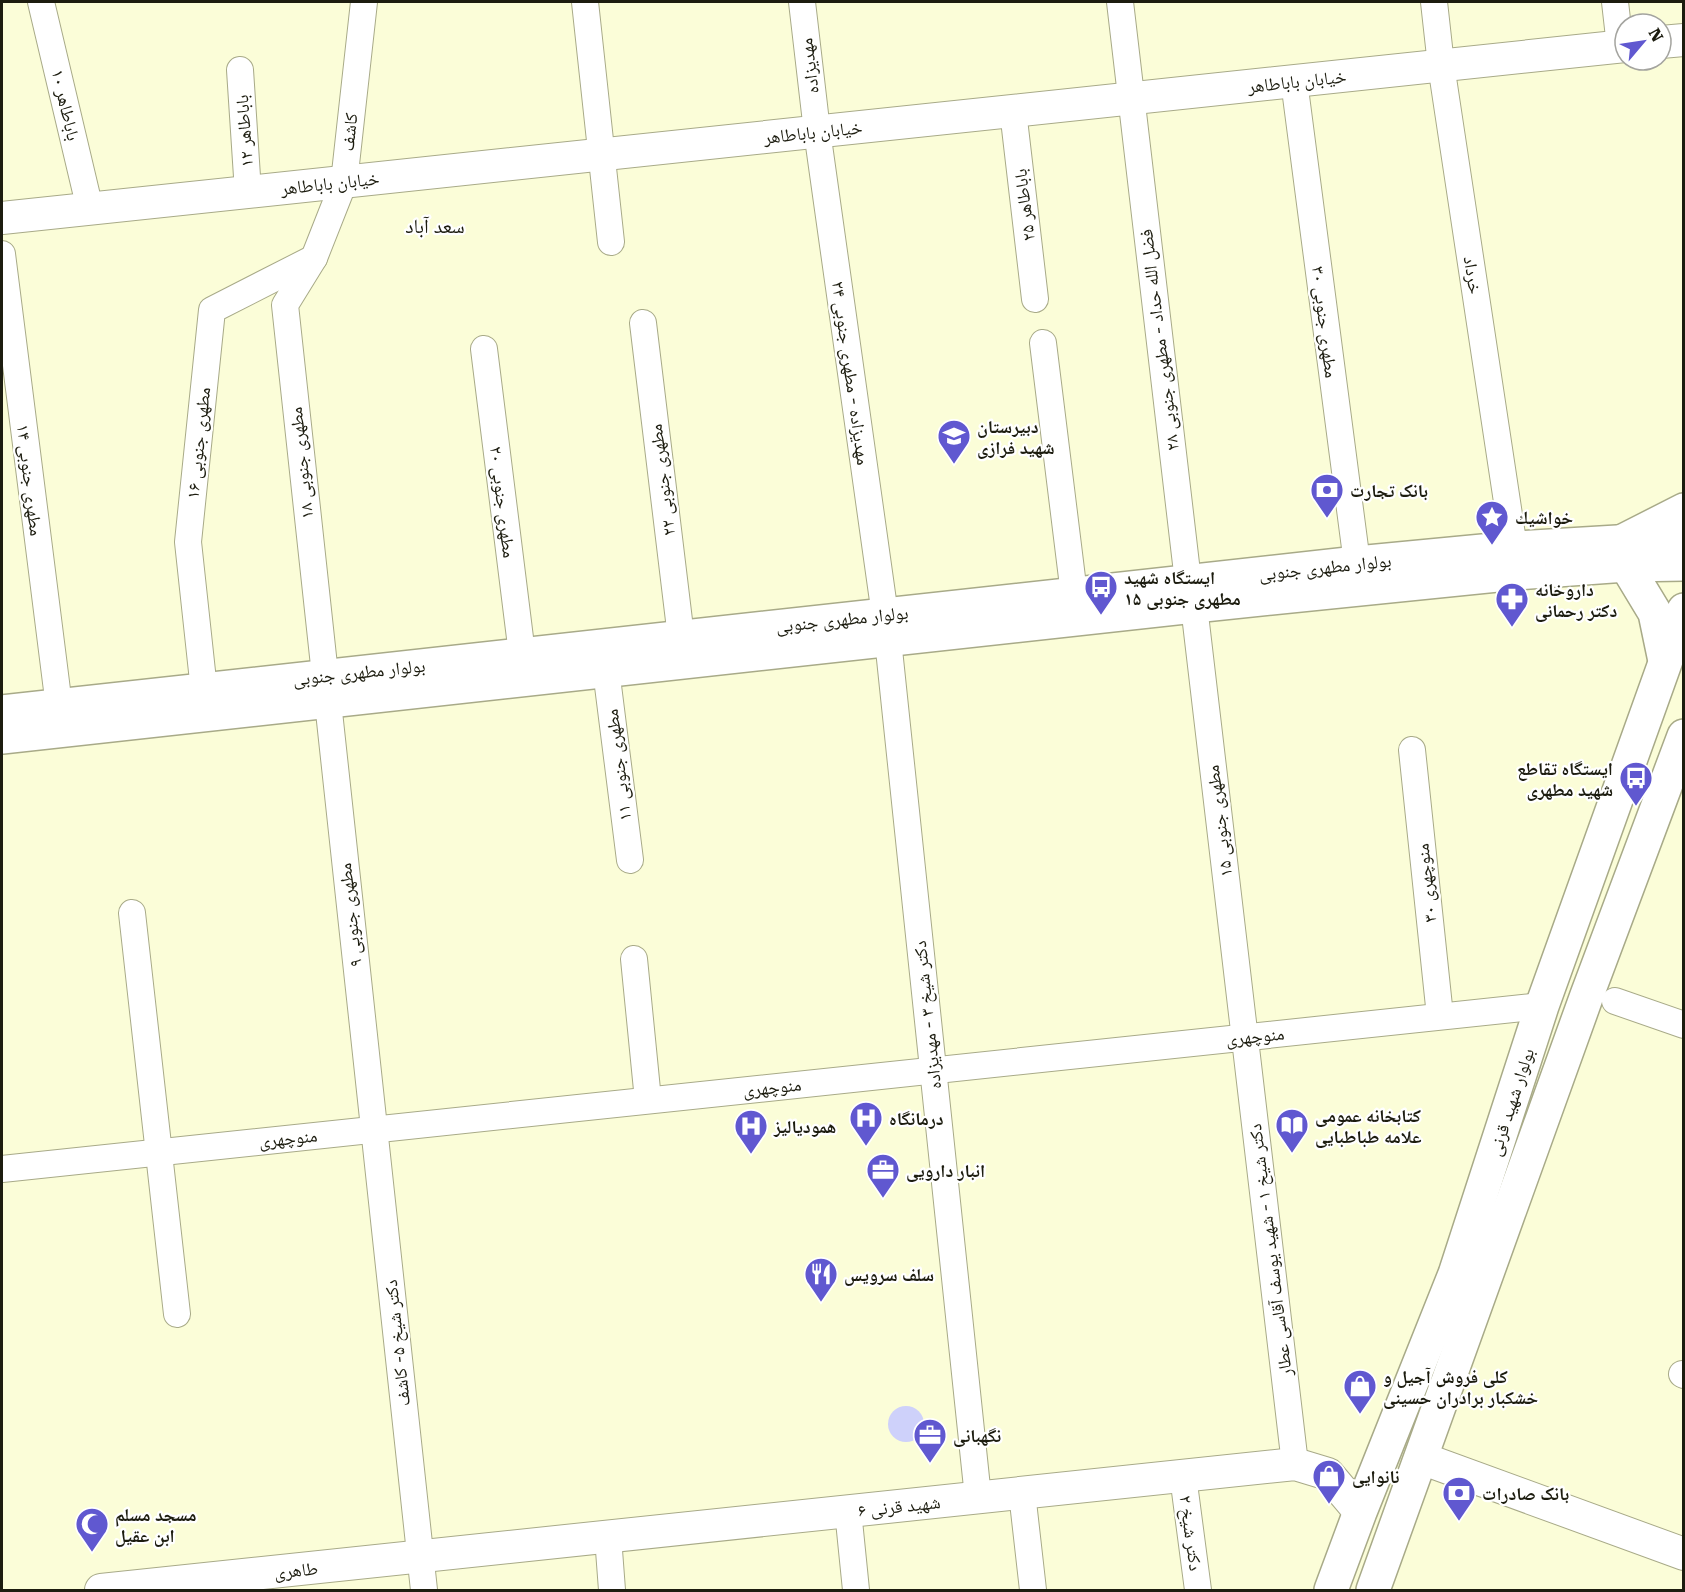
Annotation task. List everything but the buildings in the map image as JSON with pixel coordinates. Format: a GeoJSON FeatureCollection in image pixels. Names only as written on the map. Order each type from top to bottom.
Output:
{"type":"FeatureCollection","features":[{"type":"Feature","properties":{"kind":"main road"},"geometry":{"type":"LineString","coordinates":[[1665,662],[1655,613],[1625,553],[1683,510]]}},
{"type":"Feature","properties":{"kind":"main road","name":"بولوار مطهری جنوبی"},"geometry":{"type":"LineString","coordinates":[[2,737],[325,689],[522,654],[681,637],[886,627],[1191,593],[1516,573],[1625,553],[1683,538]]}},
{"type":"Feature","properties":{"kind":"main road","name":"بولوار مطهری جنوبی"},"geometry":{"type":"LineString","coordinates":[[2,712],[204,690],[325,689],[606,670],[886,627],[1074,594],[1191,593],[1357,563],[1515,548],[1625,553],[1683,564]]}},
{"type":"Feature","properties":{"kind":"main road","name":"بولوار شهید قرنی"},"geometry":{"type":"LineString","coordinates":[[1331,1590],[1455,1274],[1542,1006],[1683,610]]}},
{"type":"Feature","properties":{"kind":"main road","name":"بولوار شهید قرنی"},"geometry":{"type":"LineString","coordinates":[[1373,1590],[1587,995],[1683,736]]}},
{"type":"Feature","properties":{"kind":"street","name":"باباطاهر ۱۰"},"geometry":{"type":"LineString","coordinates":[[41,2],[90,208]]}},
{"type":"Feature","properties":{"kind":"street","name":"کاشف"},"geometry":{"type":"LineString","coordinates":[[314,258],[344,182],[364,2]]}},
{"type":"Feature","properties":{"kind":"street"},"geometry":{"type":"LineString","coordinates":[[585,2],[611,242]]}},
{"type":"Feature","properties":{"kind":"street","name":"مهدیزاده"},"geometry":{"type":"LineString","coordinates":[[802,2],[817,131]]}},
{"type":"Feature","properties":{"kind":"street","name":"فضل الله حداد - مطهری جنوبی ۲۸"},"geometry":{"type":"LineString","coordinates":[[1119,2],[1191,593]]}},
{"type":"Feature","properties":{"kind":"street","name":"خرداد"},"geometry":{"type":"LineString","coordinates":[[1434,2],[1441,65],[1515,548]]}},
{"type":"Feature","properties":{"kind":"street","name":"خیابان باباطاهر"},"geometry":{"type":"LineString","coordinates":[[2,218],[1613,47]]}},
{"type":"Feature","properties":{"kind":"street","name":"باباطاهر ۱۲"},"geometry":{"type":"LineString","coordinates":[[240,70],[249,192]]}},
{"type":"Feature","properties":{"kind":"street","name":"مطهری جنوبی ۳۰"},"geometry":{"type":"LineString","coordinates":[[1294,81],[1357,563]]}},
{"type":"Feature","properties":{"kind":"street","name":"باباطاهر ۲۵"},"geometry":{"type":"LineString","coordinates":[[1013,111],[1035,299]]}},
{"type":"Feature","properties":{"kind":"street","name":"مهدیزاده - مطهری جنوبی ۲۴"},"geometry":{"type":"LineString","coordinates":[[817,131],[886,627]]}},
{"type":"Feature","properties":{"kind":"street","name":"مطهری جنوبی ۱۴"},"geometry":{"type":"LineString","coordinates":[[2,255],[58,706]]}},
{"type":"Feature","properties":{"kind":"street","name":"مطهری جنوبی ۱۸"},"geometry":{"type":"LineString","coordinates":[[314,258],[285,306],[325,689]]}},
{"type":"Feature","properties":{"kind":"street","name":"مطهری جنوبی ۱۶"},"geometry":{"type":"LineString","coordinates":[[204,690],[188,542],[212,310],[314,258]]}},
{"type":"Feature","properties":{"kind":"street","name":"مطهری جنوبی ۲۲"},"geometry":{"type":"LineString","coordinates":[[643,323],[681,637]]}},
{"type":"Feature","properties":{"kind":"street"},"geometry":{"type":"LineString","coordinates":[[1043,343],[1074,594]]}},
{"type":"Feature","properties":{"kind":"street","name":"مطهری جنوبی ۲۰"},"geometry":{"type":"LineString","coordinates":[[484,349],[522,654]]}},
{"type":"Feature","properties":{"kind":"street","name":"مطهری جنوبی ۱۵"},"geometry":{"type":"LineString","coordinates":[[1191,593],[1245,1037]]}},
{"type":"Feature","properties":{"kind":"street","name":"دکتر شیخ ۳ - مهدیزاده"},"geometry":{"type":"LineString","coordinates":[[886,627],[978,1497]]}},
{"type":"Feature","properties":{"kind":"street","name":"مطهری جنوبی ۱۱"},"geometry":{"type":"LineString","coordinates":[[606,670],[630,860]]}},
{"type":"Feature","properties":{"kind":"street","name":"مطهری جنوبی ۹"},"geometry":{"type":"LineString","coordinates":[[325,689],[373,1129]]}},
{"type":"Feature","properties":{"kind":"street","name":"منوچهری ۳۰"},"geometry":{"type":"LineString","coordinates":[[1412,750],[1440,1016]]}},
{"type":"Feature","properties":{"kind":"street"},"geometry":{"type":"LineString","coordinates":[[132,913],[177,1314]]}},
{"type":"Feature","properties":{"kind":"street"},"geometry":{"type":"LineString","coordinates":[[634,959],[648,1100]]}},
{"type":"Feature","properties":{"kind":"street"},"geometry":{"type":"LineString","coordinates":[[1616,1001],[1683,1025]]}},
{"type":"Feature","properties":{"kind":"street","name":"منوچهری"},"geometry":{"type":"LineString","coordinates":[[2,1169],[1542,1006]]}},
{"type":"Feature","properties":{"kind":"street","name":"دکتر شیخ ۱ - شهید یوسف آقاسی عطار"},"geometry":{"type":"LineString","coordinates":[[1245,1037],[1295,1464]]}},
{"type":"Feature","properties":{"kind":"street","name":"دکتر شیخ ۵- کاشف"},"geometry":{"type":"LineString","coordinates":[[373,1129],[424,1590]]}},
{"type":"Feature","properties":{"kind":"street"},"geometry":{"type":"LineString","coordinates":[[1421,1458],[1683,1554]]}},
{"type":"Feature","properties":{"kind":"street","name":"شهید قرنی ۶"},"geometry":{"type":"LineString","coordinates":[[420,1557],[1295,1464],[1328,1474],[1360,1512]]}},
{"type":"Feature","properties":{"kind":"street","name":"دکتر شیخ ۲"},"geometry":{"type":"LineString","coordinates":[[1183,1476],[1198,1590]]}},
{"type":"Feature","properties":{"kind":"street"},"geometry":{"type":"LineString","coordinates":[[1022,1493],[1033,1590]]}},
{"type":"Feature","properties":{"kind":"street"},"geometry":{"type":"LineString","coordinates":[[848,1511],[856,1590]]}},
{"type":"Feature","properties":{"kind":"street"},"geometry":{"type":"LineString","coordinates":[[608,1537],[612,1590]]}},
{"type":"Feature","properties":{"kind":"street","name":"طاهری"},"geometry":{"type":"LineString","coordinates":[[101,1590],[420,1557]]}},
{"type":"Feature","properties":{"kind":"shaded area"},"geometry":{"type":"Polygon","coordinates":[[[906,1406],[919,1411],[924,1424],[919,1437],[906,1442],[893,1437],[888,1424],[893,1411],[906,1406]]]}},
{"type":"Feature","properties":{"kind":"place","name":"دبیرستان شهید فرازی"},"geometry":{"type":"Point","coordinates":[954,465]}},
{"type":"Feature","properties":{"kind":"place","name":"بانک تجارت"},"geometry":{"type":"Point","coordinates":[1327,519]}},
{"type":"Feature","properties":{"kind":"place","name":"خواشيك"},"geometry":{"type":"Point","coordinates":[1492,546]}},
{"type":"Feature","properties":{"kind":"place","name":"ایستگاه شهید مطهری جنوبی ۱۵"},"geometry":{"type":"Point","coordinates":[1101,616]}},
{"type":"Feature","properties":{"kind":"place","name":"داروخانه دکتر رحمانی"},"geometry":{"type":"Point","coordinates":[1512,628]}},
{"type":"Feature","properties":{"kind":"place","name":"ایستگاه تقاطع شهید مطهری"},"geometry":{"type":"Point","coordinates":[1636,807]}},
{"type":"Feature","properties":{"kind":"place","name":"درمانگاه"},"geometry":{"type":"Point","coordinates":[866,1147]}},
{"type":"Feature","properties":{"kind":"place","name":"کتابخانه عمومی علامه طباطبایی"},"geometry":{"type":"Point","coordinates":[1292,1154]}},
{"type":"Feature","properties":{"kind":"place","name":"همودیالیز"},"geometry":{"type":"Point","coordinates":[751,1155]}},
{"type":"Feature","properties":{"kind":"place","name":"انبار دارویی"},"geometry":{"type":"Point","coordinates":[883,1199]}},
{"type":"Feature","properties":{"kind":"place","name":"سلف سرویس"},"geometry":{"type":"Point","coordinates":[821,1303]}},
{"type":"Feature","properties":{"kind":"place","name":"کلی فروش آجیل و خشکبار برادران حسینی"},"geometry":{"type":"Point","coordinates":[1360,1415]}},
{"type":"Feature","properties":{"kind":"place","name":"نگهبانی"},"geometry":{"type":"Point","coordinates":[930,1464]}},
{"type":"Feature","properties":{"kind":"place","name":"نانوایی"},"geometry":{"type":"Point","coordinates":[1329,1505]}},
{"type":"Feature","properties":{"kind":"place","name":"بانک صادرات"},"geometry":{"type":"Point","coordinates":[1459,1522]}},
{"type":"Feature","properties":{"kind":"place","name":"مسجد مسلم ابن عقیل"},"geometry":{"type":"Point","coordinates":[92,1553]}},
{"type":"Feature","properties":{"kind":"district","name":"سعد آباد"},"geometry":{"type":"Point","coordinates":[435,226]}}]}
